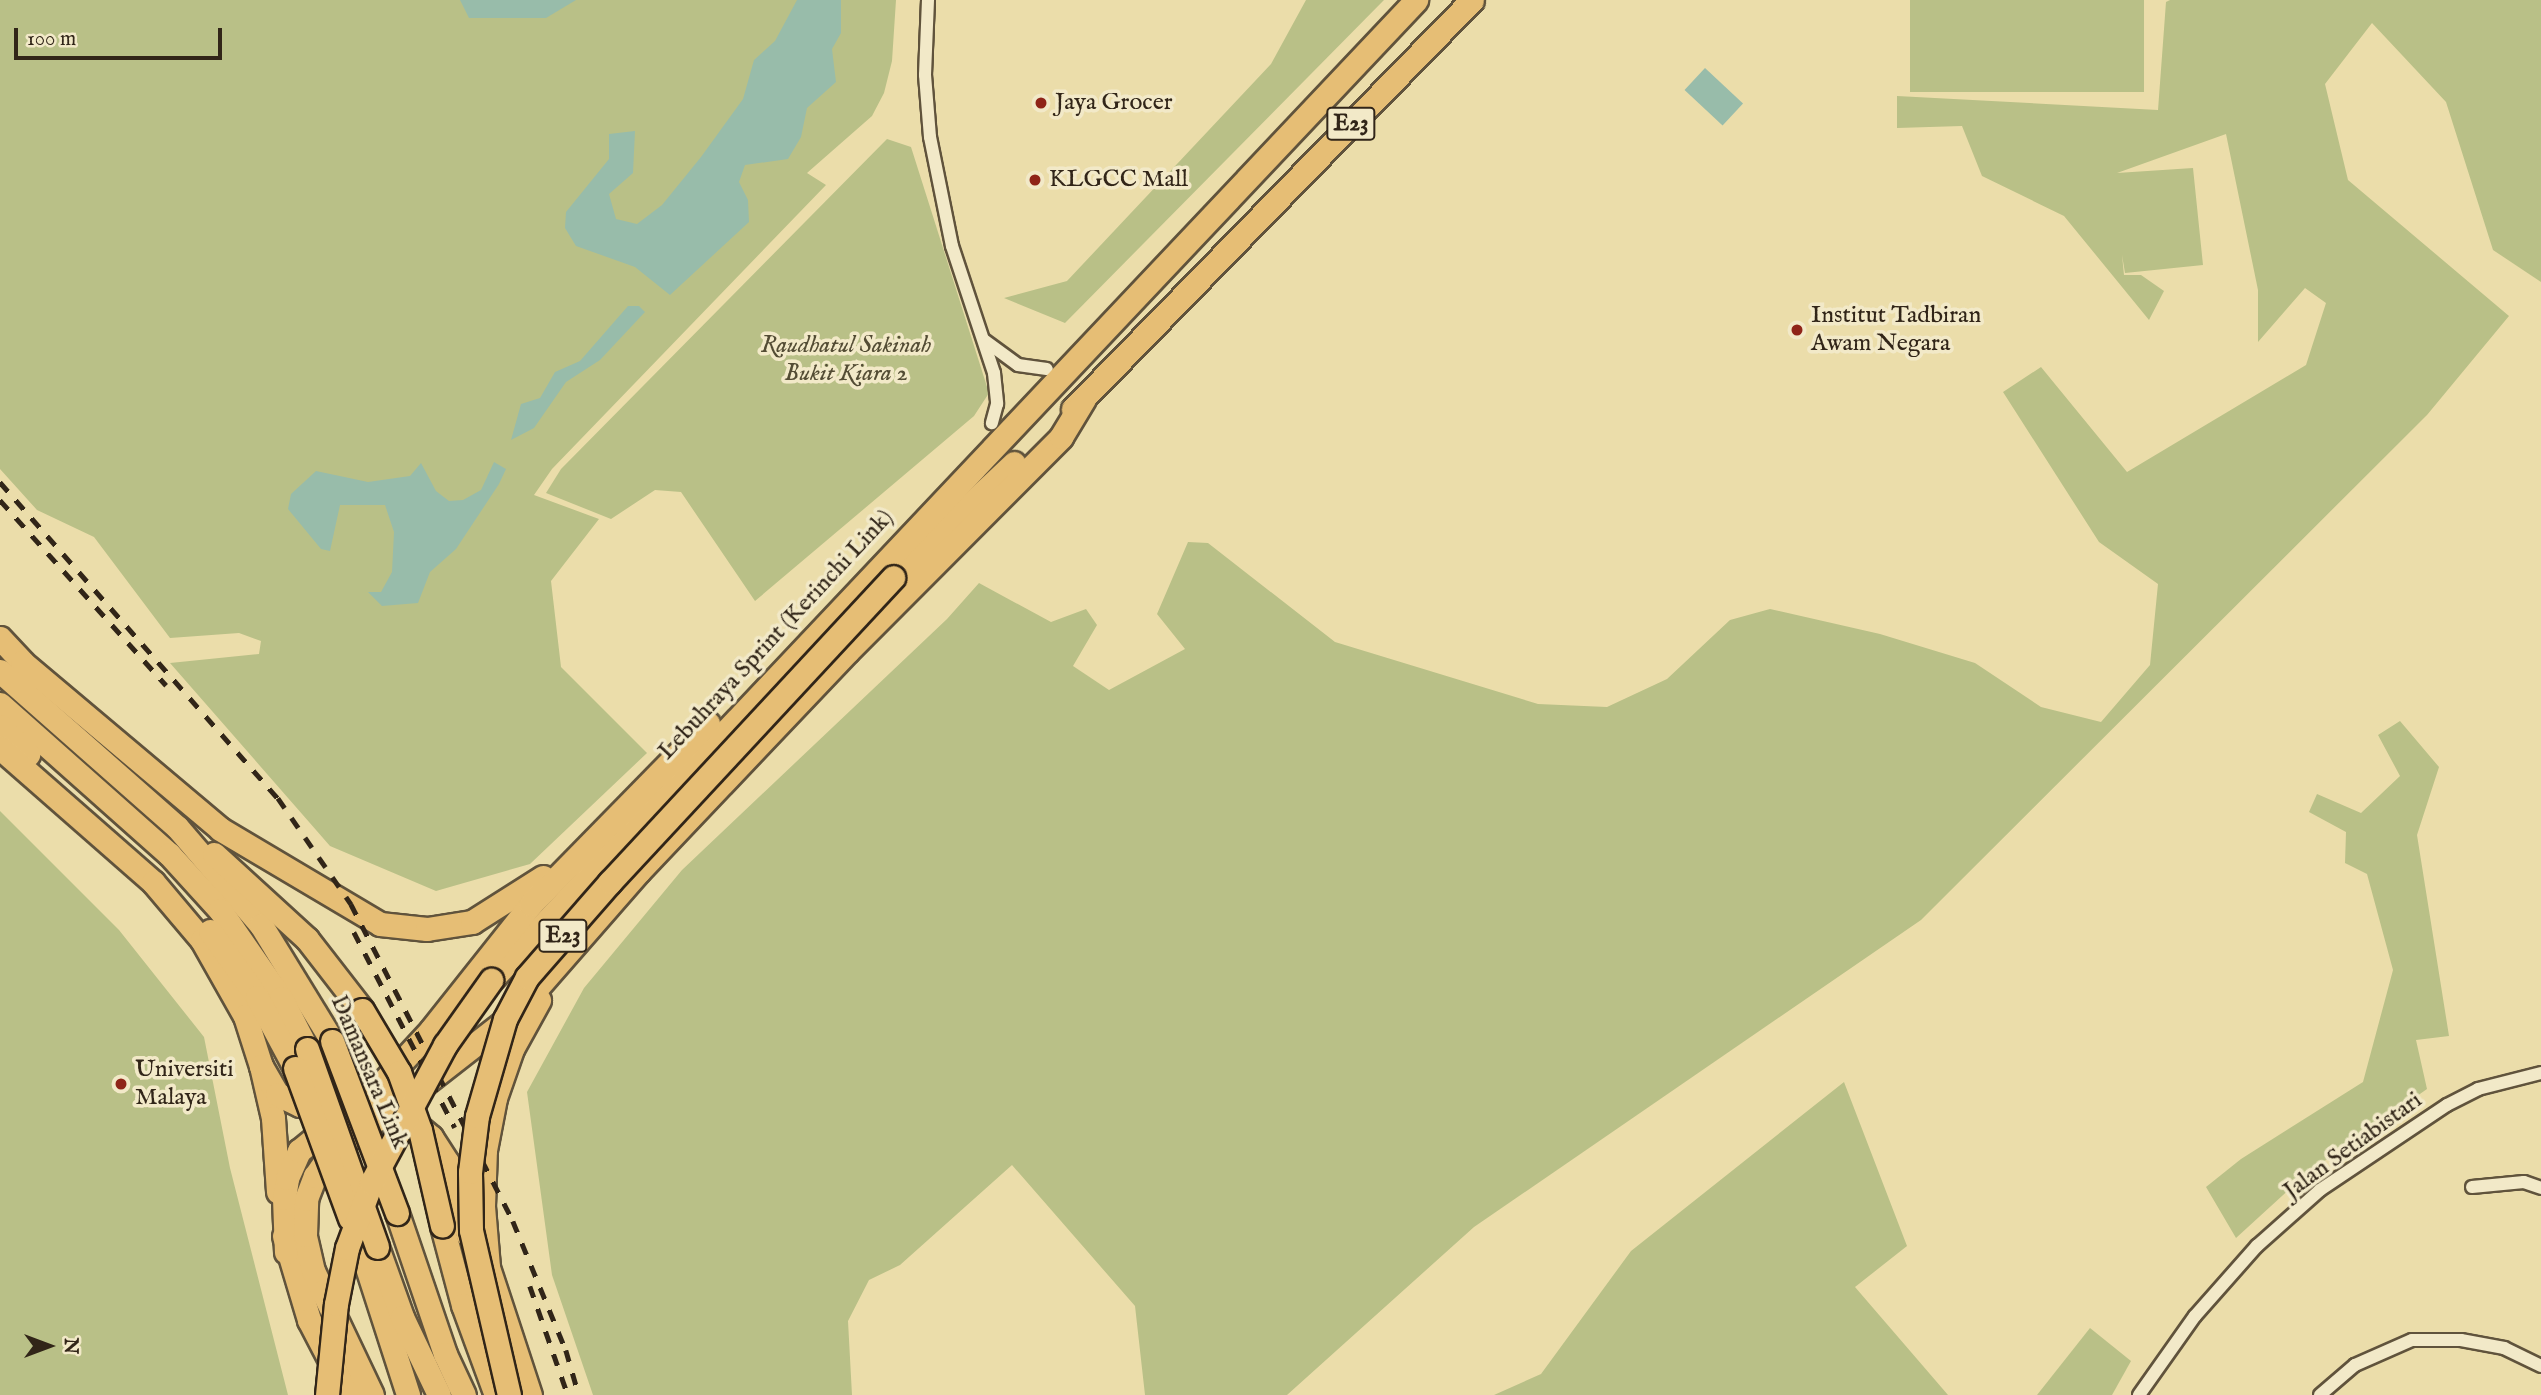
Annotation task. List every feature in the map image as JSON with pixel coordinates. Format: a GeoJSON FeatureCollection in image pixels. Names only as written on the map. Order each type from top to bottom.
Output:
{"type":"FeatureCollection","features":[{"type":"Feature","properties":{"kind":"highway","name":"Lebuhraya Sprint (Kerinchi Link)"},"geometry":{"type":"LineString","coordinates":[[511,1395],[473,1242],[470,1172],[477,1116],[505,1019],[527,977],[1099,332],[1416,0]]}},
{"type":"Feature","properties":{"kind":"highway","name":"Lebuhraya Sprint (Kerinchi Link)"},"geometry":{"type":"LineString","coordinates":[[327,1395],[336,1304],[347,1248],[371,1183],[445,1045],[491,980],[552,910],[888,569],[1084,399],[1472,0]]}},
{"type":"Feature","properties":{"kind":"highway"},"geometry":{"type":"LineString","coordinates":[[286,1252],[286,1178],[299,1151],[381,1084],[431,1030],[477,967],[582,851],[992,423],[1047,369],[1099,332]]}},
{"type":"Feature","properties":{"kind":"highway"},"geometry":{"type":"LineString","coordinates":[[261,1066],[277,1094],[300,1105],[344,1112],[414,1092],[515,1013],[639,871],[823,677],[1061,437],[1084,399]]}},
{"type":"Feature","properties":{"kind":"highway"},"geometry":{"type":"LineString","coordinates":[[0,638],[22,662],[220,829],[380,924],[427,929],[472,922],[582,851]]}},
{"type":"Feature","properties":{"kind":"highway","name":"Damansara Link"},"geometry":{"type":"LineString","coordinates":[[0,671],[177,827],[261,925],[332,1041],[397,1213],[445,1354],[464,1395]]}},
{"type":"Feature","properties":{"kind":"highway","name":"Damansara Link"},"geometry":{"type":"LineString","coordinates":[[0,704],[169,855],[220,911],[281,998],[307,1049],[402,1317],[439,1395]]}},
{"type":"Feature","properties":{"kind":"highway"},"geometry":{"type":"LineString","coordinates":[[0,726],[181,894],[257,998],[295,1068],[350,1217],[408,1395]]}},
{"type":"Feature","properties":{"kind":"highway"},"geometry":{"type":"LineString","coordinates":[[0,736],[40,765]]}},
{"type":"Feature","properties":{"kind":"highway"},"geometry":{"type":"LineString","coordinates":[[0,748],[153,883],[202,940],[245,1016],[261,1066],[273,1118],[286,1252],[309,1320],[348,1395]]}},
{"type":"Feature","properties":{"kind":"highway"},"geometry":{"type":"LineString","coordinates":[[177,827],[225,862],[307,939],[362,1010],[399,1072],[420,1130],[463,1306],[496,1395]]}},
{"type":"Feature","properties":{"kind":"highway"},"geometry":{"type":"LineString","coordinates":[[477,967],[468,991],[471,1005],[490,1017],[515,1013]]}},
{"type":"Feature","properties":{"kind":"highway"},"geometry":{"type":"LineString","coordinates":[[530,1395],[485,1251],[485,1150],[502,1072],[557,967]]}},
{"type":"Feature","properties":{"kind":"highway"},"geometry":{"type":"LineString","coordinates":[[372,1395],[313,1271],[305,1235],[306,1199],[329,1156],[366,1124],[385,1116],[412,1121],[431,1137],[447,1162],[511,1395]]}},
{"type":"Feature","properties":{"kind":"street"},"geometry":{"type":"LineString","coordinates":[[928,0],[925,75],[930,137],[952,246],[984,340],[996,391],[992,423]]}},
{"type":"Feature","properties":{"kind":"street"},"geometry":{"type":"LineString","coordinates":[[984,340],[1018,365],[1047,369]]}},
{"type":"Feature","properties":{"kind":"street","name":"Jalan Setiabistari"},"geometry":{"type":"LineString","coordinates":[[2139,1395],[2195,1316],[2258,1247],[2320,1189],[2468,1094],[2541,1073]]}},
{"type":"Feature","properties":{"kind":"street"},"geometry":{"type":"LineString","coordinates":[[2472,1187],[2524,1182],[2541,1188]]}},
{"type":"Feature","properties":{"kind":"street"},"geometry":{"type":"LineString","coordinates":[[2320,1395],[2356,1365],[2412,1340],[2461,1340],[2504,1348],[2541,1366]]}},
{"type":"Feature","properties":{"kind":"green space"},"geometry":{"type":"Polygon","coordinates":[[[0,0],[896,0],[892,61],[884,93],[872,116],[807,173],[826,185],[552,469],[534,495],[599,519],[551,581],[561,667],[647,753],[530,864],[436,891],[330,846],[170,663],[259,654],[261,641],[239,633],[170,638],[94,537],[37,510],[0,469],[0,0]]]}},
{"type":"Feature","properties":{"kind":"green space"},"geometry":{"type":"Polygon","coordinates":[[[1306,0],[1384,0],[1065,323],[1004,298],[1067,281],[1271,64],[1306,0]]]}},
{"type":"Feature","properties":{"kind":"green space"},"geometry":{"type":"Polygon","coordinates":[[[1910,0],[2144,0],[2144,92],[1910,92],[1910,0]]]}},
{"type":"Feature","properties":{"kind":"green space"},"geometry":{"type":"Polygon","coordinates":[[[2541,0],[2541,282],[2493,250],[2446,102],[2372,23],[2325,84],[2348,180],[2509,316],[2427,415],[1921,920],[1474,1227],[1287,1395],[1145,1395],[1135,1306],[1012,1165],[900,1265],[869,1280],[848,1321],[852,1395],[593,1395],[552,1275],[527,1092],[584,988],[682,870],[947,619],[979,583],[1051,622],[1086,609],[1097,625],[1073,666],[1109,690],[1185,649],[1157,614],[1188,542],[1208,543],[1335,642],[1538,704],[1607,707],[1667,679],[1730,620],[1770,609],[1880,634],[1975,663],[2041,707],[2101,722],[2150,665],[2158,584],[2099,542],[2003,392],[2041,367],[2127,472],[2306,365],[2326,303],[2305,288],[2258,342],[2258,290],[2226,134],[2117,173],[2193,168],[2203,265],[2125,273],[2122,255],[2124,275],[2141,275],[2164,291],[2149,320],[2064,216],[1982,176],[1962,126],[1897,128],[1897,96],[2158,110],[2166,2],[2541,0]]]}},
{"type":"Feature","properties":{"kind":"green space","name":"Raudhatul Sakinah Bukit Kiara 2"},"geometry":{"type":"Polygon","coordinates":[[[887,139],[911,147],[989,393],[974,416],[755,601],[681,492],[655,490],[611,519],[546,493],[561,469],[887,139]]]}},
{"type":"Feature","properties":{"kind":"green space"},"geometry":{"type":"Polygon","coordinates":[[[2400,721],[2439,767],[2417,835],[2449,1036],[2416,1040],[2427,1089],[2306,1174],[2236,1238],[2206,1187],[2241,1159],[2363,1082],[2393,970],[2367,874],[2345,863],[2346,832],[2309,812],[2317,794],[2361,813],[2400,776],[2378,735],[2400,721]]]}},
{"type":"Feature","properties":{"kind":"green space","name":"Universiti Malaya"},"geometry":{"type":"Polygon","coordinates":[[[0,811],[119,930],[204,1037],[230,1168],[288,1395],[0,1395],[0,811]]]}},
{"type":"Feature","properties":{"kind":"green space"},"geometry":{"type":"Polygon","coordinates":[[[1844,1082],[1907,1246],[1855,1287],[1948,1395],[1494,1395],[1541,1374],[1631,1251],[1844,1082]]]}},
{"type":"Feature","properties":{"kind":"green space"},"geometry":{"type":"Polygon","coordinates":[[[2090,1328],[2131,1361],[2112,1395],[2037,1395],[2090,1328]]]}},
{"type":"Feature","properties":{"kind":"shaded area"},"geometry":{"type":"Polygon","coordinates":[[[460,0],[576,0],[546,18],[469,18],[460,0]]]}},
{"type":"Feature","properties":{"kind":"shaded area"},"geometry":{"type":"Polygon","coordinates":[[[797,0],[841,0],[841,33],[832,49],[836,82],[807,108],[801,137],[788,159],[745,165],[739,182],[748,200],[749,222],[670,295],[635,267],[576,246],[565,228],[566,212],[609,159],[609,134],[635,131],[633,173],[609,194],[616,219],[637,224],[662,205],[743,99],[754,60],[775,41],[797,0]]]}},
{"type":"Feature","properties":{"kind":"shaded area"},"geometry":{"type":"Polygon","coordinates":[[[1705,68],[1743,103],[1723,125],[1685,90],[1705,68]]]}},
{"type":"Feature","properties":{"kind":"shaded area"},"geometry":{"type":"Polygon","coordinates":[[[628,306],[639,306],[645,312],[600,360],[566,382],[534,428],[511,440],[521,404],[540,398],[555,372],[580,361],[628,306]]]}},
{"type":"Feature","properties":{"kind":"shaded area"},"geometry":{"type":"Polygon","coordinates":[[[494,462],[506,469],[499,484],[456,549],[430,572],[418,603],[382,606],[368,592],[381,592],[392,572],[394,532],[385,505],[340,505],[330,551],[321,549],[288,509],[291,494],[316,471],[368,482],[410,476],[421,463],[436,491],[449,501],[463,500],[481,490],[494,462]]]}},
{"type":"Feature","properties":{"kind":"railway"},"geometry":{"type":"LineString","coordinates":[[0,482],[278,798],[351,904],[513,1221],[566,1350],[579,1395]]}},
{"type":"Feature","properties":{"kind":"railway"},"geometry":{"type":"LineString","coordinates":[[0,500],[166,685]]}},
{"type":"Feature","properties":{"kind":"railway"},"geometry":{"type":"LineString","coordinates":[[354,932],[455,1128]]}},
{"type":"Feature","properties":{"kind":"railway"},"geometry":{"type":"LineString","coordinates":[[530,1286],[568,1395]]}},
{"type":"Feature","properties":{"kind":"place","name":"Jaya Grocer"},"geometry":{"type":"Point","coordinates":[1041,103]}},
{"type":"Feature","properties":{"kind":"place","name":"KLGCC Mall"},"geometry":{"type":"Point","coordinates":[1035,180]}},
{"type":"Feature","properties":{"kind":"place","name":"Institut Tadbiran Awam Negara"},"geometry":{"type":"Point","coordinates":[1797,330]}},
{"type":"Feature","properties":{"kind":"place","name":"Universiti Malaya"},"geometry":{"type":"Point","coordinates":[121,1084]}}]}
